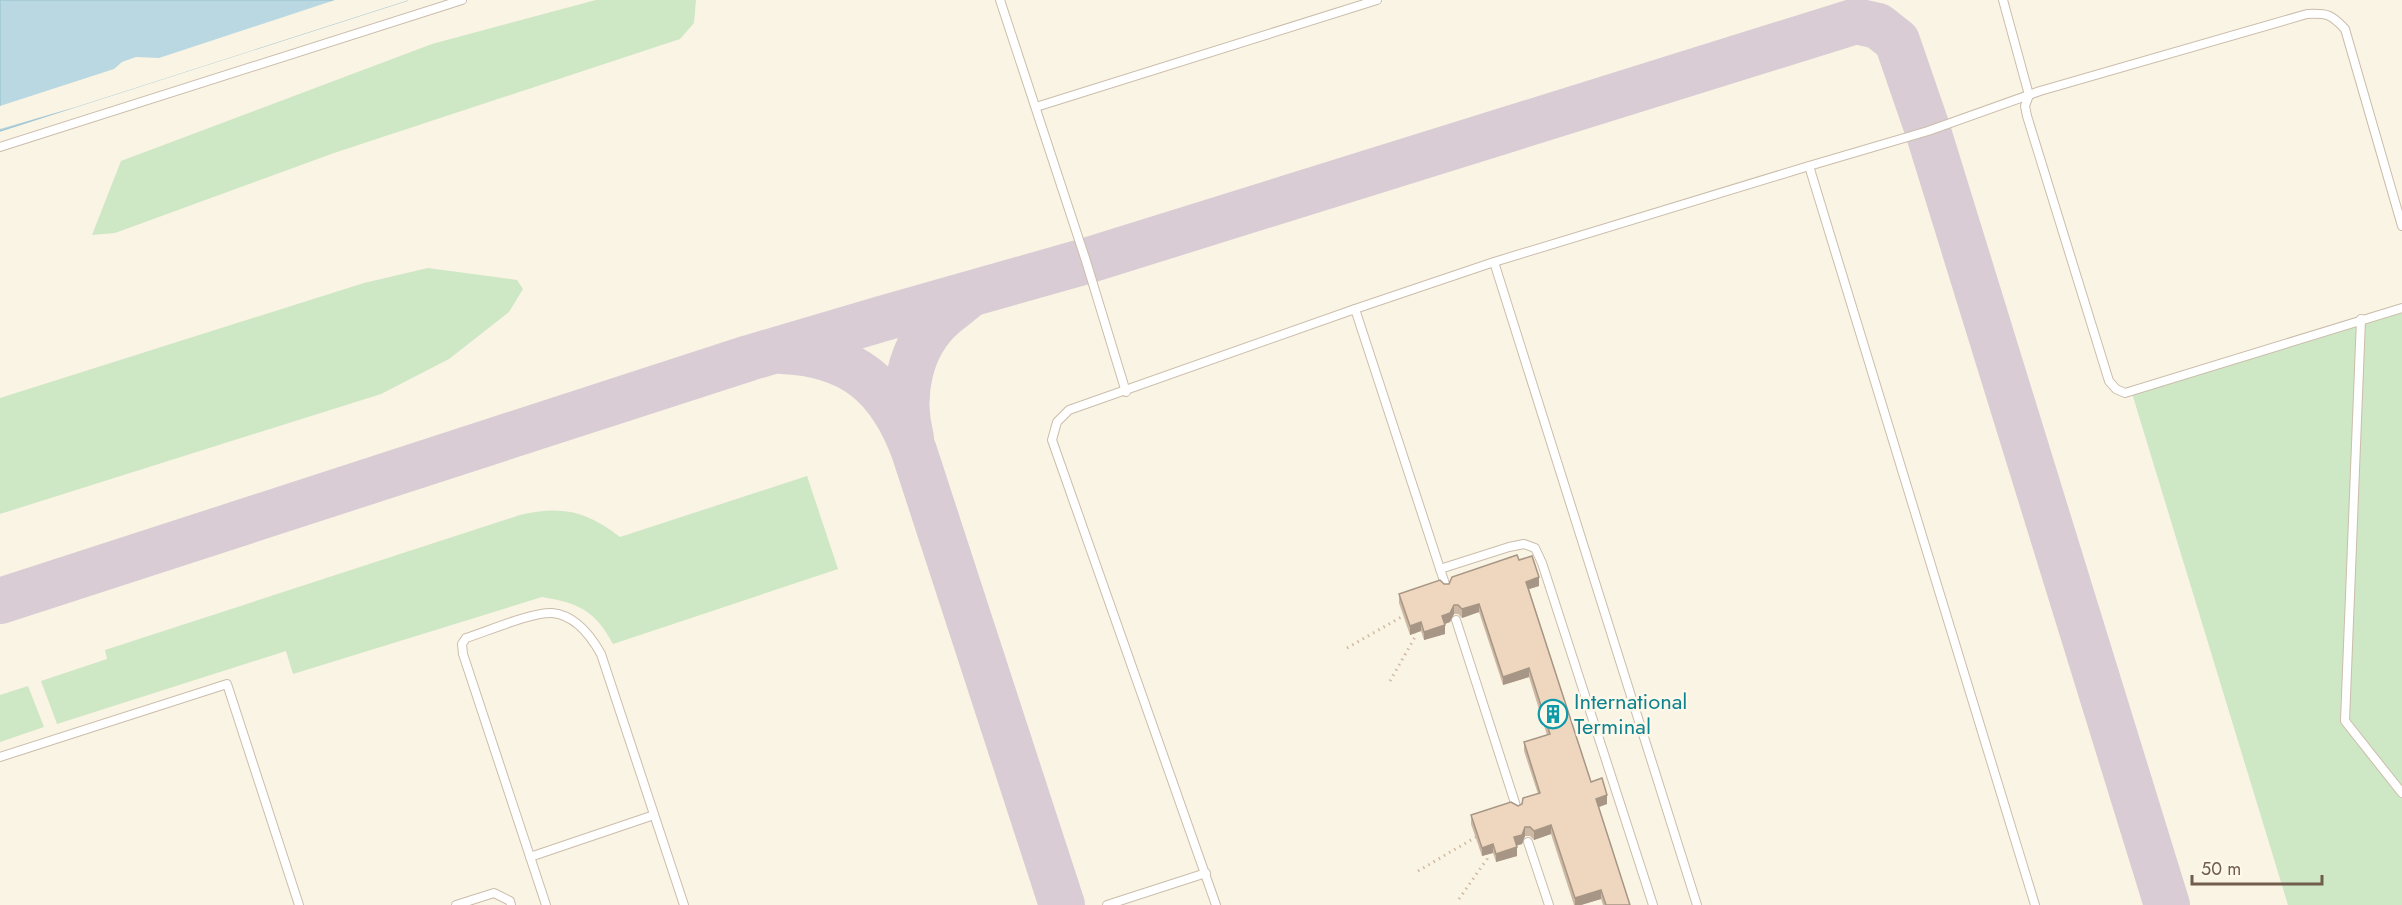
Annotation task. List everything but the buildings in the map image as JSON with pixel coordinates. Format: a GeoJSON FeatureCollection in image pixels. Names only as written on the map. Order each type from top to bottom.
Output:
{"type":"FeatureCollection","features":[{"type":"Feature","properties":{"kind":"lane"},"geometry":{"type":"LineString","coordinates":[[0,147],[462,0]]}},
{"type":"Feature","properties":{"kind":"lane"},"geometry":{"type":"LineString","coordinates":[[1000,0],[1126,392]]}},
{"type":"Feature","properties":{"kind":"lane"},"geometry":{"type":"LineString","coordinates":[[1036,107],[1377,0]]}},
{"type":"Feature","properties":{"kind":"lane"},"geometry":{"type":"LineString","coordinates":[[2003,0],[2029,95],[2025,106],[2027,116],[2109,381],[2116,389],[2125,393],[2402,308]]}},
{"type":"Feature","properties":{"kind":"lane"},"geometry":{"type":"LineString","coordinates":[[1216,905],[1052,440],[1057,422],[1069,410],[1494,262],[1928,131],[2029,95],[2307,14],[2334,17],[2345,29],[2402,226]]}},
{"type":"Feature","properties":{"kind":"lane"},"geometry":{"type":"LineString","coordinates":[[1809,166],[2036,905]]}},
{"type":"Feature","properties":{"kind":"lane"},"geometry":{"type":"LineString","coordinates":[[1494,262],[1697,905]]}},
{"type":"Feature","properties":{"kind":"lane"},"geometry":{"type":"LineString","coordinates":[[1355,309],[1446,587]]}},
{"type":"Feature","properties":{"kind":"lane"},"geometry":{"type":"LineString","coordinates":[[2361,319],[2345,721],[2402,793]]}},
{"type":"Feature","properties":{"kind":"lane"},"geometry":{"type":"LineString","coordinates":[[1440,569],[1509,547],[1524,544],[1535,548],[1542,563],[1653,905]]}},
{"type":"Feature","properties":{"kind":"lane"},"geometry":{"type":"LineString","coordinates":[[546,905],[463,654],[462,644],[466,638],[535,616],[553,613],[573,621],[591,636],[601,654],[684,905]]}},
{"type":"Feature","properties":{"kind":"lane"},"geometry":{"type":"LineString","coordinates":[[1456,620],[1517,809]]}},
{"type":"Feature","properties":{"kind":"lane"},"geometry":{"type":"LineString","coordinates":[[0,757],[227,684],[299,905]]}},
{"type":"Feature","properties":{"kind":"lane"},"geometry":{"type":"LineString","coordinates":[[530,856],[654,815]]}},
{"type":"Feature","properties":{"kind":"lane"},"geometry":{"type":"LineString","coordinates":[[1528,842],[1549,905]]}},
{"type":"Feature","properties":{"kind":"lane"},"geometry":{"type":"LineString","coordinates":[[1107,905],[1206,873]]}},
{"type":"Feature","properties":{"kind":"lane"},"geometry":{"type":"LineString","coordinates":[[456,905],[494,893],[510,901],[511,905]]}},
{"type":"Feature","properties":{"kind":"path"},"geometry":{"type":"LineString","coordinates":[[1347,648],[1403,616]]}},
{"type":"Feature","properties":{"kind":"path"},"geometry":{"type":"LineString","coordinates":[[1390,681],[1415,637],[1414,633]]}},
{"type":"Feature","properties":{"kind":"path"},"geometry":{"type":"LineString","coordinates":[[1418,871],[1476,837]]}},
{"type":"Feature","properties":{"kind":"path"},"geometry":{"type":"LineString","coordinates":[[1460,899],[1487,859],[1487,855]]}},
{"type":"Feature","properties":{"kind":"green space"},"geometry":{"type":"Polygon","coordinates":[[[596,0],[696,0],[694,23],[680,39],[334,153],[115,233],[92,235],[121,161],[432,44],[596,0]]]}},
{"type":"Feature","properties":{"kind":"green space"},"geometry":{"type":"Polygon","coordinates":[[[428,268],[517,280],[523,289],[509,312],[449,359],[381,394],[0,514],[0,398],[364,283],[428,268]]]}},
{"type":"Feature","properties":{"kind":"green space"},"geometry":{"type":"Polygon","coordinates":[[[2402,313],[2402,905],[2288,905],[2131,390],[2361,319],[2402,313]]]}},
{"type":"Feature","properties":{"kind":"green space"},"geometry":{"type":"Polygon","coordinates":[[[807,476],[838,569],[613,644],[599,623],[584,610],[566,602],[542,597],[293,674],[286,651],[57,724],[41,681],[107,659],[105,650],[520,515],[548,511],[573,512],[596,521],[620,537],[807,476]]]}},
{"type":"Feature","properties":{"kind":"green space"},"geometry":{"type":"Polygon","coordinates":[[[28,686],[44,727],[0,742],[0,695],[28,686]]]}},
{"type":"Feature","properties":{"kind":"water"},"geometry":{"type":"Polygon","coordinates":[[[0,0],[408,0],[0,131],[0,0]]]}},
{"type":"Feature","properties":{"kind":"pier"},"geometry":{"type":"Polygon","coordinates":[[[335,0],[409,0],[76,107],[0,129],[0,106],[114,69],[122,62],[136,57],[159,58],[335,0]]]}},
{"type":"Feature","properties":{"kind":"taxiway"},"geometry":{"type":"LineString","coordinates":[[0,601],[749,358],[1086,261],[1856,21],[1878,26],[1897,41],[1928,131],[2167,905]]}},
{"type":"Feature","properties":{"kind":"taxiway"},"geometry":{"type":"LineString","coordinates":[[911,438],[907,389],[915,357],[931,328],[969,295]]}},
{"type":"Feature","properties":{"kind":"taxiway"},"geometry":{"type":"LineString","coordinates":[[782,351],[807,353],[849,367],[866,378],[880,392],[893,408],[904,428],[914,451],[1062,905]]}},
{"type":"Feature","properties":{"kind":"place","name":"International Terminal"},"geometry":{"type":"Point","coordinates":[1553,714]}}]}
